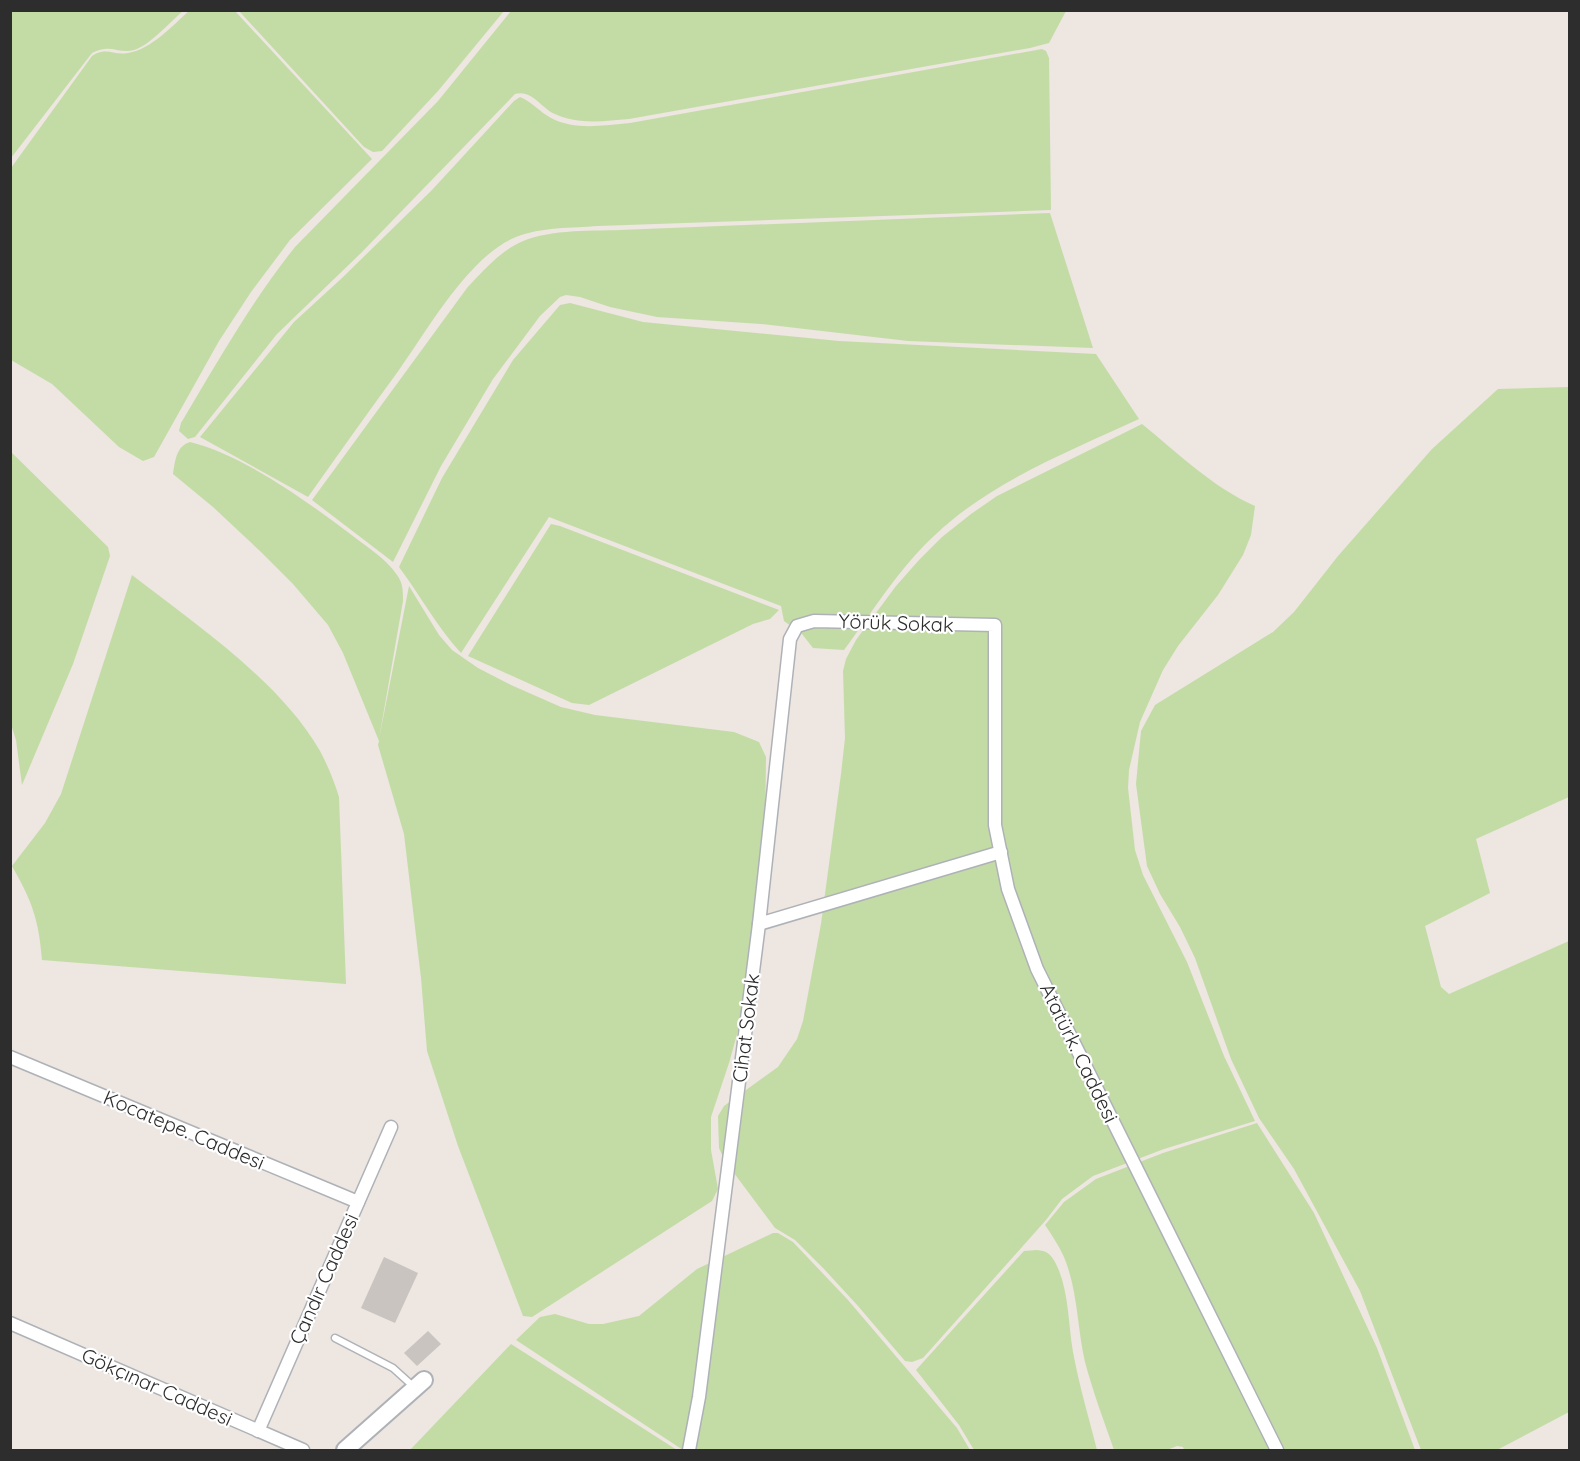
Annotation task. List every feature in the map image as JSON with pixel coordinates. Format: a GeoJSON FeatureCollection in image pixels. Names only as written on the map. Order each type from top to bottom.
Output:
{"type":"FeatureCollection","features":[{"type":"Feature","properties":{"kind":"street","name":"Yörük Sokak"},"geometry":{"type":"LineString","coordinates":[[797,626],[814,621],[995,626]]}},
{"type":"Feature","properties":{"kind":"street","name":"Cihat Sokak"},"geometry":{"type":"LineString","coordinates":[[689,1450],[699,1397],[759,924],[790,639],[797,626]]}},
{"type":"Feature","properties":{"kind":"street","name":"Atatürk. Caddesi"},"geometry":{"type":"LineString","coordinates":[[995,626],[995,825],[1008,889],[1037,969],[1277,1450]]}},
{"type":"Feature","properties":{"kind":"street"},"geometry":{"type":"LineString","coordinates":[[759,924],[1001,852]]}},
{"type":"Feature","properties":{"kind":"street","name":"Kocatepe. Caddesi"},"geometry":{"type":"LineString","coordinates":[[10,1057],[358,1202]]}},
{"type":"Feature","properties":{"kind":"street","name":"Çandır Caddesi"},"geometry":{"type":"LineString","coordinates":[[258,1431],[391,1127]]}},
{"type":"Feature","properties":{"kind":"street","name":"Gökçınar Caddesi"},"geometry":{"type":"LineString","coordinates":[[10,1323],[303,1450]]}},
{"type":"Feature","properties":{"kind":"street"},"geometry":{"type":"LineString","coordinates":[[345,1450],[419,1384]]}},
{"type":"Feature","properties":{"kind":"lane"},"geometry":{"type":"LineString","coordinates":[[335,1338],[419,1384]]}},
{"type":"Feature","properties":{"kind":"green space"},"geometry":{"type":"Polygon","coordinates":[[[11,10],[183,11],[140,48],[128,51],[104,49],[92,53],[11,158],[11,10]]]}},
{"type":"Feature","properties":{"kind":"green space"},"geometry":{"type":"Polygon","coordinates":[[[190,10],[235,11],[372,159],[290,240],[251,292],[219,341],[154,457],[143,461],[119,447],[52,384],[11,360],[11,168],[92,56],[106,51],[123,54],[137,51],[161,36],[190,10]]]}},
{"type":"Feature","properties":{"kind":"green space"},"geometry":{"type":"Polygon","coordinates":[[[239,11],[504,11],[438,91],[382,151],[373,152],[364,147],[239,11]]]}},
{"type":"Feature","properties":{"kind":"green space"},"geometry":{"type":"Polygon","coordinates":[[[511,11],[1066,11],[1049,43],[1030,48],[629,119],[573,120],[555,114],[526,94],[515,94],[361,253],[277,334],[195,437],[188,439],[179,431],[181,423],[235,333],[279,268],[295,247],[438,101],[511,11]]]}},
{"type":"Feature","properties":{"kind":"green space"},"geometry":{"type":"Polygon","coordinates":[[[1042,49],[1046,51],[1049,58],[1051,210],[598,226],[536,231],[516,237],[499,246],[466,277],[436,315],[308,497],[200,437],[294,322],[432,190],[520,97],[547,116],[570,125],[610,125],[1042,49]]]}},
{"type":"Feature","properties":{"kind":"green space"},"geometry":{"type":"Polygon","coordinates":[[[1050,213],[1093,348],[908,341],[761,324],[657,317],[566,295],[560,297],[540,316],[493,379],[441,466],[393,562],[312,500],[467,288],[502,254],[526,240],[552,233],[581,231],[1050,213]]]}},
{"type":"Feature","properties":{"kind":"green space"},"geometry":{"type":"Polygon","coordinates":[[[570,303],[643,322],[839,341],[1096,354],[1139,419],[1032,469],[1006,483],[957,516],[910,561],[844,650],[813,648],[802,634],[784,621],[781,606],[549,517],[461,653],[444,633],[399,567],[442,478],[513,360],[560,305],[570,303]]]}},
{"type":"Feature","properties":{"kind":"green space"},"geometry":{"type":"Polygon","coordinates":[[[1569,387],[1569,797],[1476,839],[1490,893],[1425,926],[1441,987],[1449,994],[1569,941],[1569,1412],[1497,1450],[1421,1450],[1360,1291],[1294,1169],[1259,1118],[1231,1059],[1195,958],[1147,866],[1136,784],[1141,731],[1155,705],[1273,632],[1294,612],[1338,556],[1432,449],[1498,389],[1569,387]]]}},
{"type":"Feature","properties":{"kind":"green space"},"geometry":{"type":"Polygon","coordinates":[[[1142,424],[1210,479],[1255,506],[1251,535],[1243,555],[1218,595],[1178,646],[1163,670],[1140,722],[1129,770],[1128,788],[1135,850],[1143,875],[1187,962],[1224,1056],[1255,1121],[1164,1149],[1093,1176],[1062,1199],[923,1358],[912,1362],[905,1361],[824,1269],[795,1240],[775,1228],[725,1161],[719,1148],[718,1116],[724,1106],[778,1067],[797,1039],[803,1021],[821,924],[841,774],[845,738],[843,671],[846,659],[856,640],[896,586],[919,560],[942,537],[971,514],[997,496],[1142,424]]]}},
{"type":"Feature","properties":{"kind":"green space"},"geometry":{"type":"Polygon","coordinates":[[[190,442],[231,457],[293,493],[374,552],[399,578],[403,601],[379,739],[409,586],[439,635],[452,650],[478,668],[511,685],[561,707],[595,715],[734,732],[759,742],[766,757],[764,916],[757,963],[711,1117],[711,1150],[718,1189],[712,1201],[532,1317],[523,1316],[458,1146],[427,1051],[404,834],[378,745],[379,741],[343,653],[328,625],[293,584],[261,552],[213,507],[173,474],[179,451],[190,442]]]}},
{"type":"Feature","properties":{"kind":"green space"},"geometry":{"type":"Polygon","coordinates":[[[11,452],[108,547],[110,556],[73,664],[22,785],[16,740],[10,721],[11,452]]]}},
{"type":"Feature","properties":{"kind":"green space"},"geometry":{"type":"Polygon","coordinates":[[[551,524],[779,610],[770,619],[753,624],[589,705],[572,703],[468,656],[551,524]]]}},
{"type":"Feature","properties":{"kind":"green space"},"geometry":{"type":"Polygon","coordinates":[[[132,575],[209,634],[260,677],[303,725],[320,751],[339,797],[346,984],[42,960],[39,933],[33,911],[12,866],[45,823],[61,794],[132,575]]]}},
{"type":"Feature","properties":{"kind":"green space"},"geometry":{"type":"Polygon","coordinates":[[[1257,1123],[1314,1213],[1377,1348],[1415,1450],[1184,1450],[1183,1447],[1177,1446],[1167,1450],[1114,1450],[1085,1362],[1069,1270],[1060,1249],[1045,1225],[1064,1202],[1096,1179],[1163,1153],[1257,1123]]]}},
{"type":"Feature","properties":{"kind":"green space"},"geometry":{"type":"Polygon","coordinates":[[[773,1233],[778,1233],[793,1242],[848,1300],[957,1428],[970,1450],[683,1450],[516,1340],[540,1317],[555,1314],[589,1324],[603,1324],[639,1316],[697,1269],[773,1233]]]}},
{"type":"Feature","properties":{"kind":"green space"},"geometry":{"type":"Polygon","coordinates":[[[1037,1250],[1051,1256],[1060,1272],[1075,1364],[1097,1450],[974,1450],[959,1425],[916,1370],[1024,1251],[1037,1250]]]}},
{"type":"Feature","properties":{"kind":"green space"},"geometry":{"type":"Polygon","coordinates":[[[511,1344],[677,1450],[410,1450],[511,1344]]]}},
{"type":"Feature","properties":{"kind":"building"},"geometry":{"type":"Polygon","coordinates":[[[384,1257],[418,1273],[395,1323],[361,1308],[384,1257]]]}},
{"type":"Feature","properties":{"kind":"building"},"geometry":{"type":"Polygon","coordinates":[[[428,1331],[441,1344],[417,1366],[404,1353],[428,1331]]]}}]}
